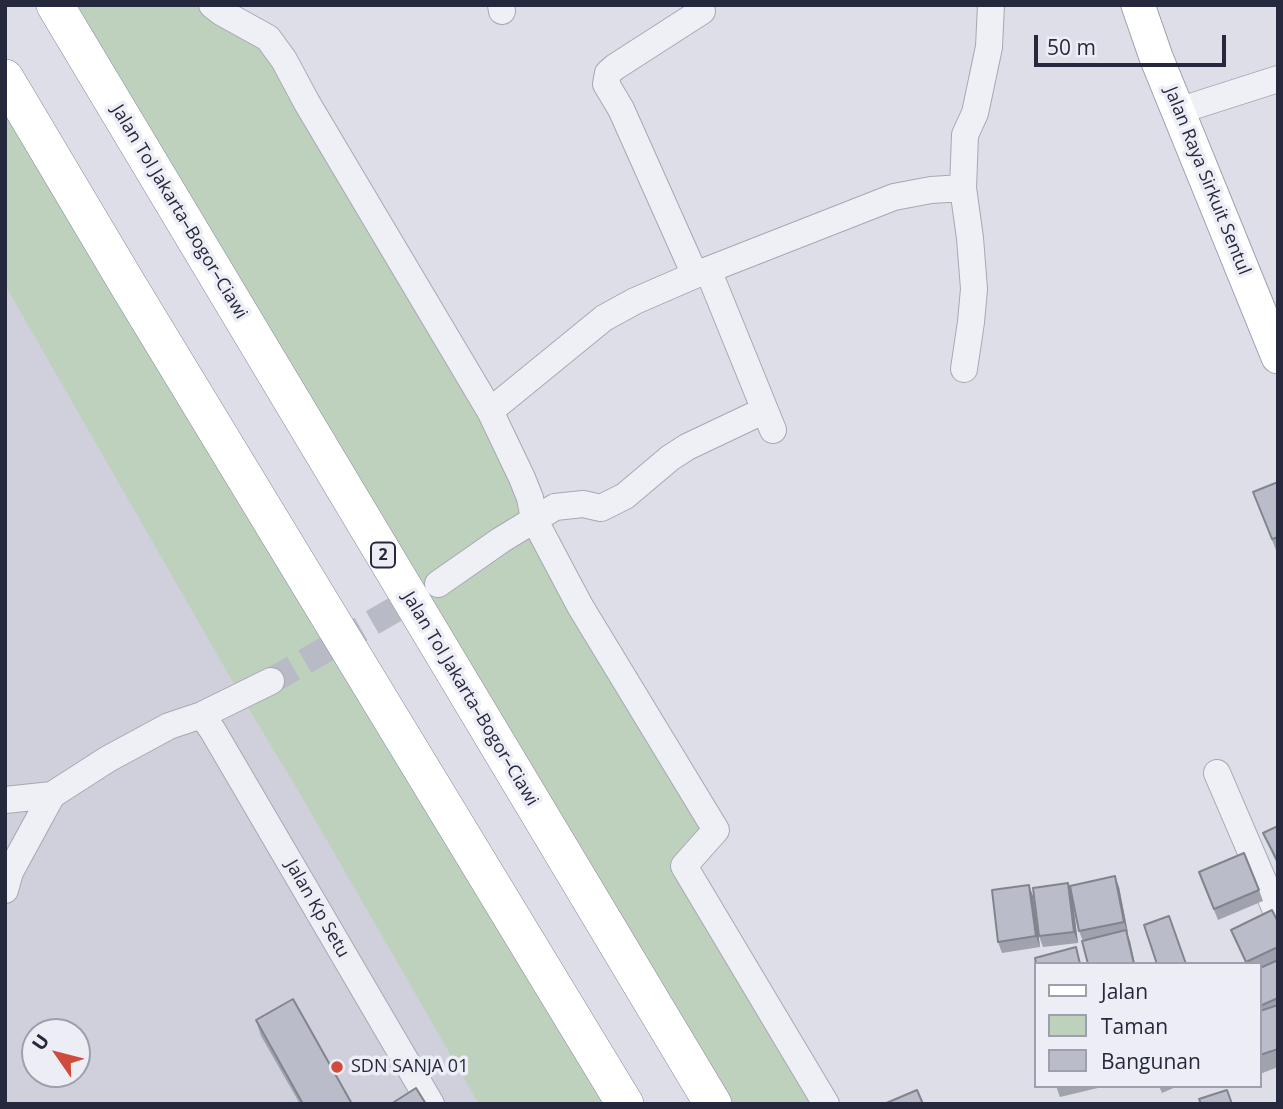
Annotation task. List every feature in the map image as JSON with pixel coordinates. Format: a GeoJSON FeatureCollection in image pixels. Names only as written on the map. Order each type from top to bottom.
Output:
{"type":"FeatureCollection","features":[{"type":"Feature","properties":{"kind":"highway","name":"Jalan Tol Jakarta–Bogor–Ciawi"},"geometry":{"type":"LineString","coordinates":[[55,5],[713,1104]]}},
{"type":"Feature","properties":{"kind":"highway"},"geometry":{"type":"LineString","coordinates":[[5,78],[625,1104]]}},
{"type":"Feature","properties":{"kind":"main road","name":"Jalan Raya Sirkuit Sentul"},"geometry":{"type":"LineString","coordinates":[[1138,5],[1156,57],[1278,357]]}},
{"type":"Feature","properties":{"kind":"street"},"geometry":{"type":"LineString","coordinates":[[212,5],[268,38],[284,60],[490,411],[522,478],[534,519],[580,606],[716,831],[684,866],[826,1104]]}},
{"type":"Feature","properties":{"kind":"street"},"geometry":{"type":"LineString","coordinates":[[964,369],[974,289],[963,188],[965,135],[975,113],[989,47],[991,5]]}},
{"type":"Feature","properties":{"kind":"street"},"geometry":{"type":"LineString","coordinates":[[438,584],[555,507],[583,504],[601,508],[625,496],[687,447],[769,420],[701,273],[621,109],[606,84],[608,73],[615,67],[702,11]]}},
{"type":"Feature","properties":{"kind":"street"},"geometry":{"type":"LineString","coordinates":[[1178,110],[1278,79]]}},
{"type":"Feature","properties":{"kind":"street"},"geometry":{"type":"LineString","coordinates":[[490,411],[604,318],[635,301],[894,197],[931,190],[963,188]]}},
{"type":"Feature","properties":{"kind":"street"},"geometry":{"type":"LineString","coordinates":[[5,800],[52,795],[107,759],[169,726],[202,715],[271,681]]}},
{"type":"Feature","properties":{"kind":"street","name":"Jalan Kp Setu"},"geometry":{"type":"LineString","coordinates":[[202,715],[432,1104]]}},
{"type":"Feature","properties":{"kind":"street"},"geometry":{"type":"LineString","coordinates":[[1217,774],[1278,915]]}},
{"type":"Feature","properties":{"kind":"street"},"geometry":{"type":"LineString","coordinates":[[5,890],[10,872],[52,795]]}},
{"type":"Feature","properties":{"kind":"shaded area"},"geometry":{"type":"Polygon","coordinates":[[[5,284],[480,1104],[5,1104],[5,284]]]}},
{"type":"Feature","properties":{"kind":"green space"},"geometry":{"type":"Polygon","coordinates":[[[55,5],[212,5],[249,27],[508,451],[716,830],[684,866],[827,1104],[713,1104],[55,5]]]}},
{"type":"Feature","properties":{"kind":"green space"},"geometry":{"type":"Polygon","coordinates":[[[5,78],[625,1104],[479,1104],[5,285],[5,78]]]}},
{"type":"Feature","properties":{"kind":"building"},"geometry":{"type":"Polygon","coordinates":[[[1278,482],[1278,537],[1272,539],[1253,492],[1278,482]]]}},
{"type":"Feature","properties":{"kind":"building"},"geometry":{"type":"Polygon","coordinates":[[[1278,826],[1278,862],[1263,833],[1278,826]]]}},
{"type":"Feature","properties":{"kind":"building"},"geometry":{"type":"Polygon","coordinates":[[[1244,853],[1259,890],[1214,909],[1199,872],[1244,853]]]}},
{"type":"Feature","properties":{"kind":"building"},"geometry":{"type":"Polygon","coordinates":[[[1115,876],[1124,922],[1079,931],[1070,886],[1115,876]]]}},
{"type":"Feature","properties":{"kind":"building"},"geometry":{"type":"Polygon","coordinates":[[[1068,883],[1074,932],[1039,936],[1033,888],[1068,883]]]}},
{"type":"Feature","properties":{"kind":"building"},"geometry":{"type":"Polygon","coordinates":[[[1029,885],[1036,936],[998,942],[992,890],[1029,885]]]}},
{"type":"Feature","properties":{"kind":"building"},"geometry":{"type":"Polygon","coordinates":[[[1272,910],[1278,922],[1278,947],[1246,962],[1231,930],[1272,910]]]}},
{"type":"Feature","properties":{"kind":"building"},"geometry":{"type":"Polygon","coordinates":[[[1169,916],[1185,962],[1156,962],[1144,925],[1169,916]]]}},
{"type":"Feature","properties":{"kind":"building"},"geometry":{"type":"Polygon","coordinates":[[[1126,930],[1134,962],[1087,962],[1082,941],[1126,930]]]}},
{"type":"Feature","properties":{"kind":"building"},"geometry":{"type":"Polygon","coordinates":[[[1076,947],[1080,962],[1036,962],[1035,958],[1076,947]]]}},
{"type":"Feature","properties":{"kind":"building"},"geometry":{"type":"Polygon","coordinates":[[[1278,960],[1278,998],[1262,1005],[1262,967],[1278,960]]]}},
{"type":"Feature","properties":{"kind":"building"},"geometry":{"type":"Polygon","coordinates":[[[293,999],[352,1104],[303,1104],[256,1020],[293,999]]]}},
{"type":"Feature","properties":{"kind":"building"},"geometry":{"type":"Polygon","coordinates":[[[1278,1005],[1278,1049],[1262,1054],[1262,1010],[1278,1005]]]}},
{"type":"Feature","properties":{"kind":"building"},"geometry":{"type":"Polygon","coordinates":[[[416,1088],[426,1104],[391,1104],[416,1088]]]}},
{"type":"Feature","properties":{"kind":"building"},"geometry":{"type":"Polygon","coordinates":[[[917,1090],[923,1104],[884,1104],[917,1090]]]}},
{"type":"Feature","properties":{"kind":"building"},"geometry":{"type":"Polygon","coordinates":[[[1227,1090],[1232,1104],[1201,1104],[1199,1099],[1227,1090]]]}},
{"type":"Feature","properties":{"kind":"tunnel"},"geometry":{"type":"LineString","coordinates":[[271,681],[427,591]]}},
{"type":"Feature","properties":{"kind":"place","name":"SDN SANJA 01"},"geometry":{"type":"Point","coordinates":[337,1067]}}]}
